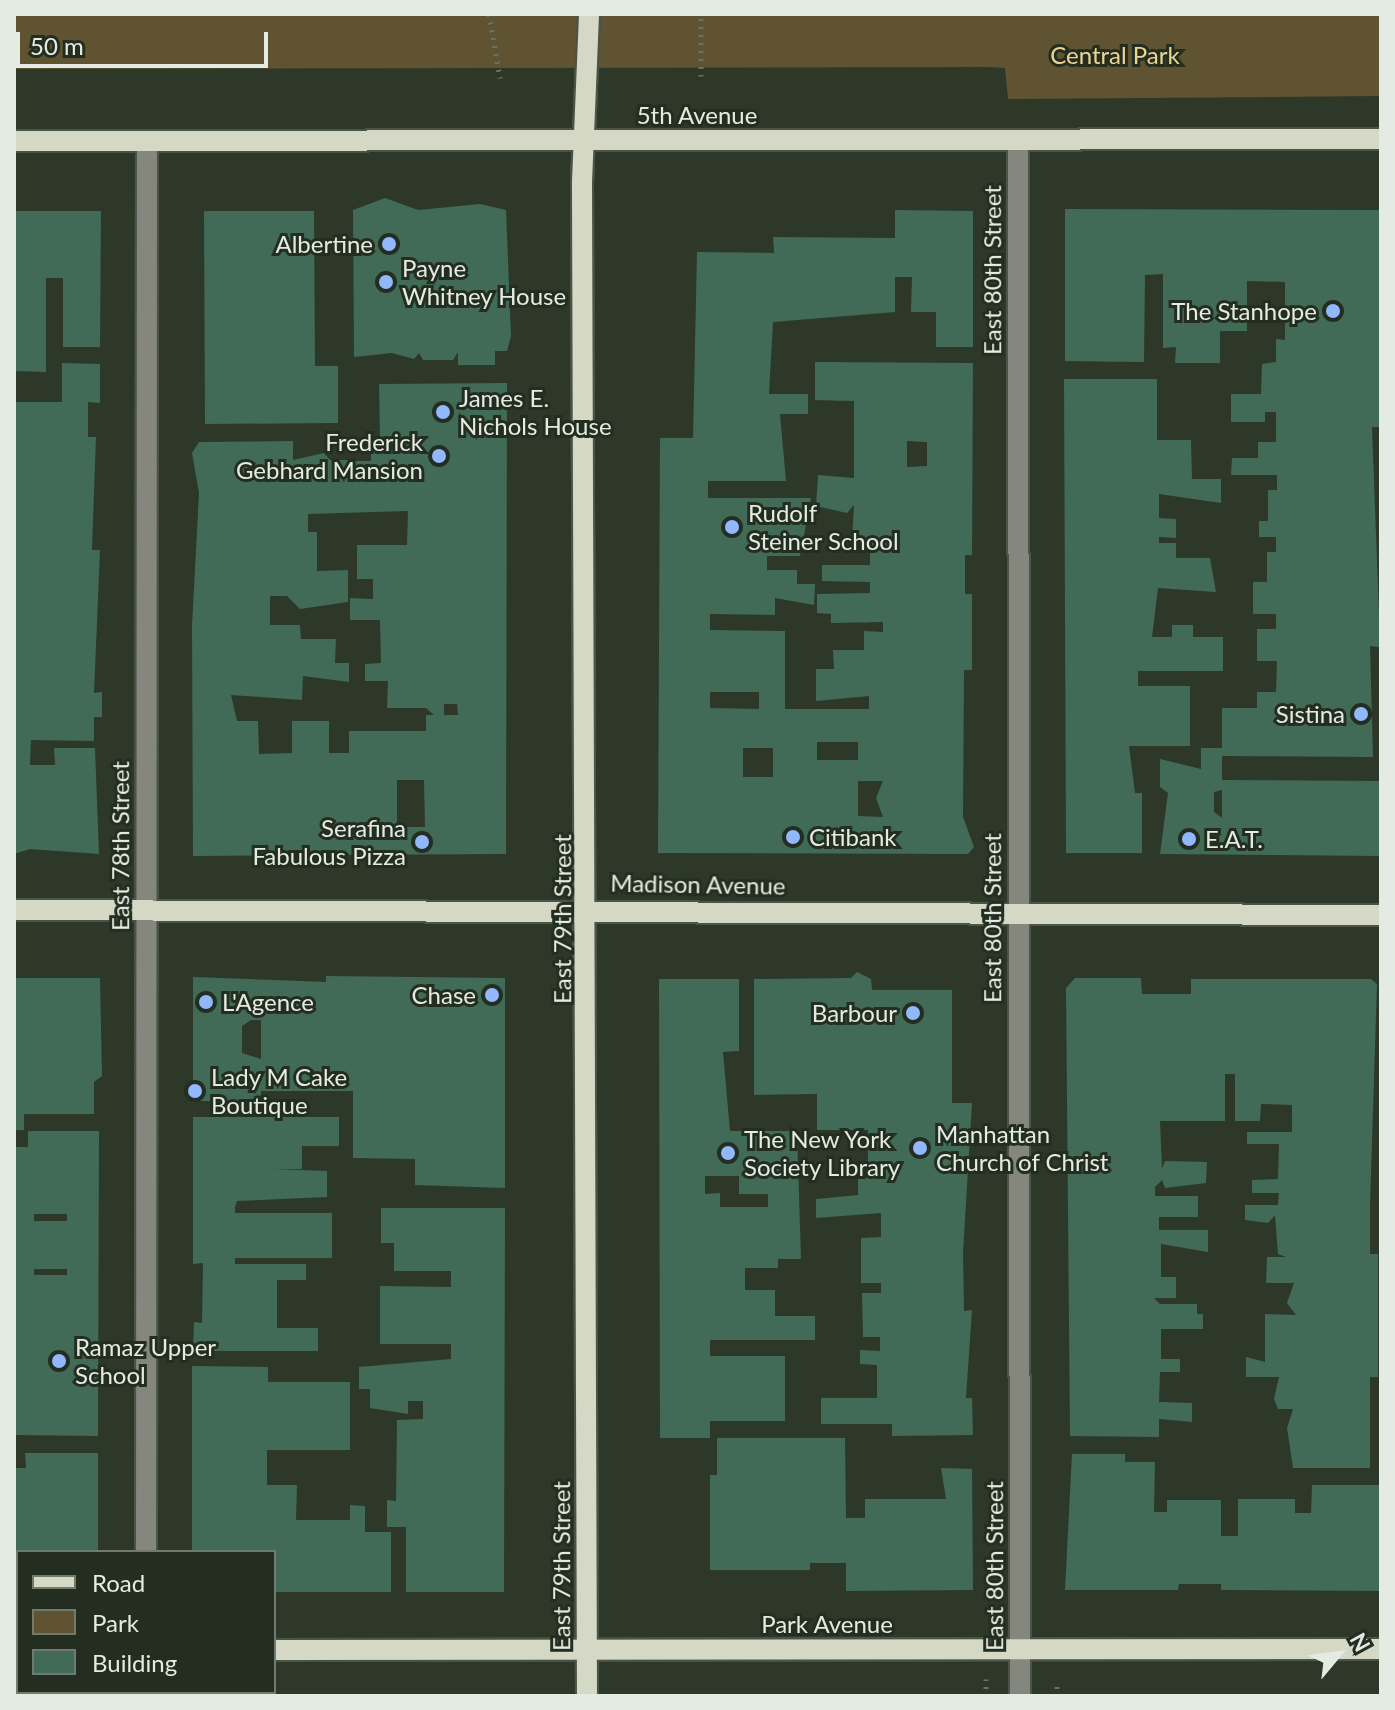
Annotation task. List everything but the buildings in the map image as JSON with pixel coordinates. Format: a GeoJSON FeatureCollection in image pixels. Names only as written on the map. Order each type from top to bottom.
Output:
{"type":"FeatureCollection","features":[{"type":"Feature","properties":{"kind":"main road","name":"East 79th Street"},"geometry":{"type":"LineString","coordinates":[[587,1696],[587,908],[582,141],[589,14]]}},
{"type":"Feature","properties":{"kind":"main road","name":"5th Avenue"},"geometry":{"type":"LineString","coordinates":[[14,141],[1381,139]]}},
{"type":"Feature","properties":{"kind":"main road","name":"Madison Avenue"},"geometry":{"type":"LineString","coordinates":[[14,910],[587,908],[1018,915],[1381,915]]}},
{"type":"Feature","properties":{"kind":"main road","name":"Park Avenue"},"geometry":{"type":"LineString","coordinates":[[276,1650],[1381,1649]]}},
{"type":"Feature","properties":{"kind":"street","name":"East 78th Street"},"geometry":{"type":"LineString","coordinates":[[146,1550],[147,141]]}},
{"type":"Feature","properties":{"kind":"street","name":"East 80th Street"},"geometry":{"type":"LineString","coordinates":[[1018,141],[1020,1696]]}},
{"type":"Feature","properties":{"kind":"path"},"geometry":{"type":"LineString","coordinates":[[489,14],[500,78]]}},
{"type":"Feature","properties":{"kind":"path"},"geometry":{"type":"LineString","coordinates":[[701,14],[701,76]]}},
{"type":"Feature","properties":{"kind":"path"},"geometry":{"type":"LineString","coordinates":[[986,1679],[986,1696]]}},
{"type":"Feature","properties":{"kind":"path"},"geometry":{"type":"LineString","coordinates":[[1057,1681],[1057,1696]]}},
{"type":"Feature","properties":{"kind":"green space","name":"Central Park"},"geometry":{"type":"Polygon","coordinates":[[[14,14],[1381,14],[1381,96],[1008,99],[1005,68],[988,67],[14,69],[14,14]]]}},
{"type":"Feature","properties":{"kind":"place","name":"Albertine"},"geometry":{"type":"Point","coordinates":[389,244]}},
{"type":"Feature","properties":{"kind":"place","name":"Payne Whitney House"},"geometry":{"type":"Point","coordinates":[386,282]}},
{"type":"Feature","properties":{"kind":"place","name":"The Stanhope"},"geometry":{"type":"Point","coordinates":[1333,311]}},
{"type":"Feature","properties":{"kind":"place","name":"James E. Nichols House"},"geometry":{"type":"Point","coordinates":[443,412]}},
{"type":"Feature","properties":{"kind":"place","name":"Frederick Gebhard Mansion"},"geometry":{"type":"Point","coordinates":[439,456]}},
{"type":"Feature","properties":{"kind":"place","name":"Rudolf Steiner School"},"geometry":{"type":"Point","coordinates":[732,527]}},
{"type":"Feature","properties":{"kind":"place","name":"Sistina"},"geometry":{"type":"Point","coordinates":[1361,714]}},
{"type":"Feature","properties":{"kind":"place","name":"Citibank"},"geometry":{"type":"Point","coordinates":[793,837]}},
{"type":"Feature","properties":{"kind":"place","name":"E.A.T."},"geometry":{"type":"Point","coordinates":[1189,839]}},
{"type":"Feature","properties":{"kind":"place","name":"Serafina Fabulous Pizza"},"geometry":{"type":"Point","coordinates":[422,842]}},
{"type":"Feature","properties":{"kind":"place","name":"Chase"},"geometry":{"type":"Point","coordinates":[492,995]}},
{"type":"Feature","properties":{"kind":"place","name":"L'Agence"},"geometry":{"type":"Point","coordinates":[206,1002]}},
{"type":"Feature","properties":{"kind":"place","name":"Barbour"},"geometry":{"type":"Point","coordinates":[913,1013]}},
{"type":"Feature","properties":{"kind":"place","name":"Lady M Cake Boutique"},"geometry":{"type":"Point","coordinates":[195,1091]}},
{"type":"Feature","properties":{"kind":"place","name":"Manhattan Church of Christ"},"geometry":{"type":"Point","coordinates":[920,1148]}},
{"type":"Feature","properties":{"kind":"place","name":"The New York Society Library"},"geometry":{"type":"Point","coordinates":[728,1153]}},
{"type":"Feature","properties":{"kind":"place","name":"Ramaz Upper School"},"geometry":{"type":"Point","coordinates":[59,1361]}}]}
